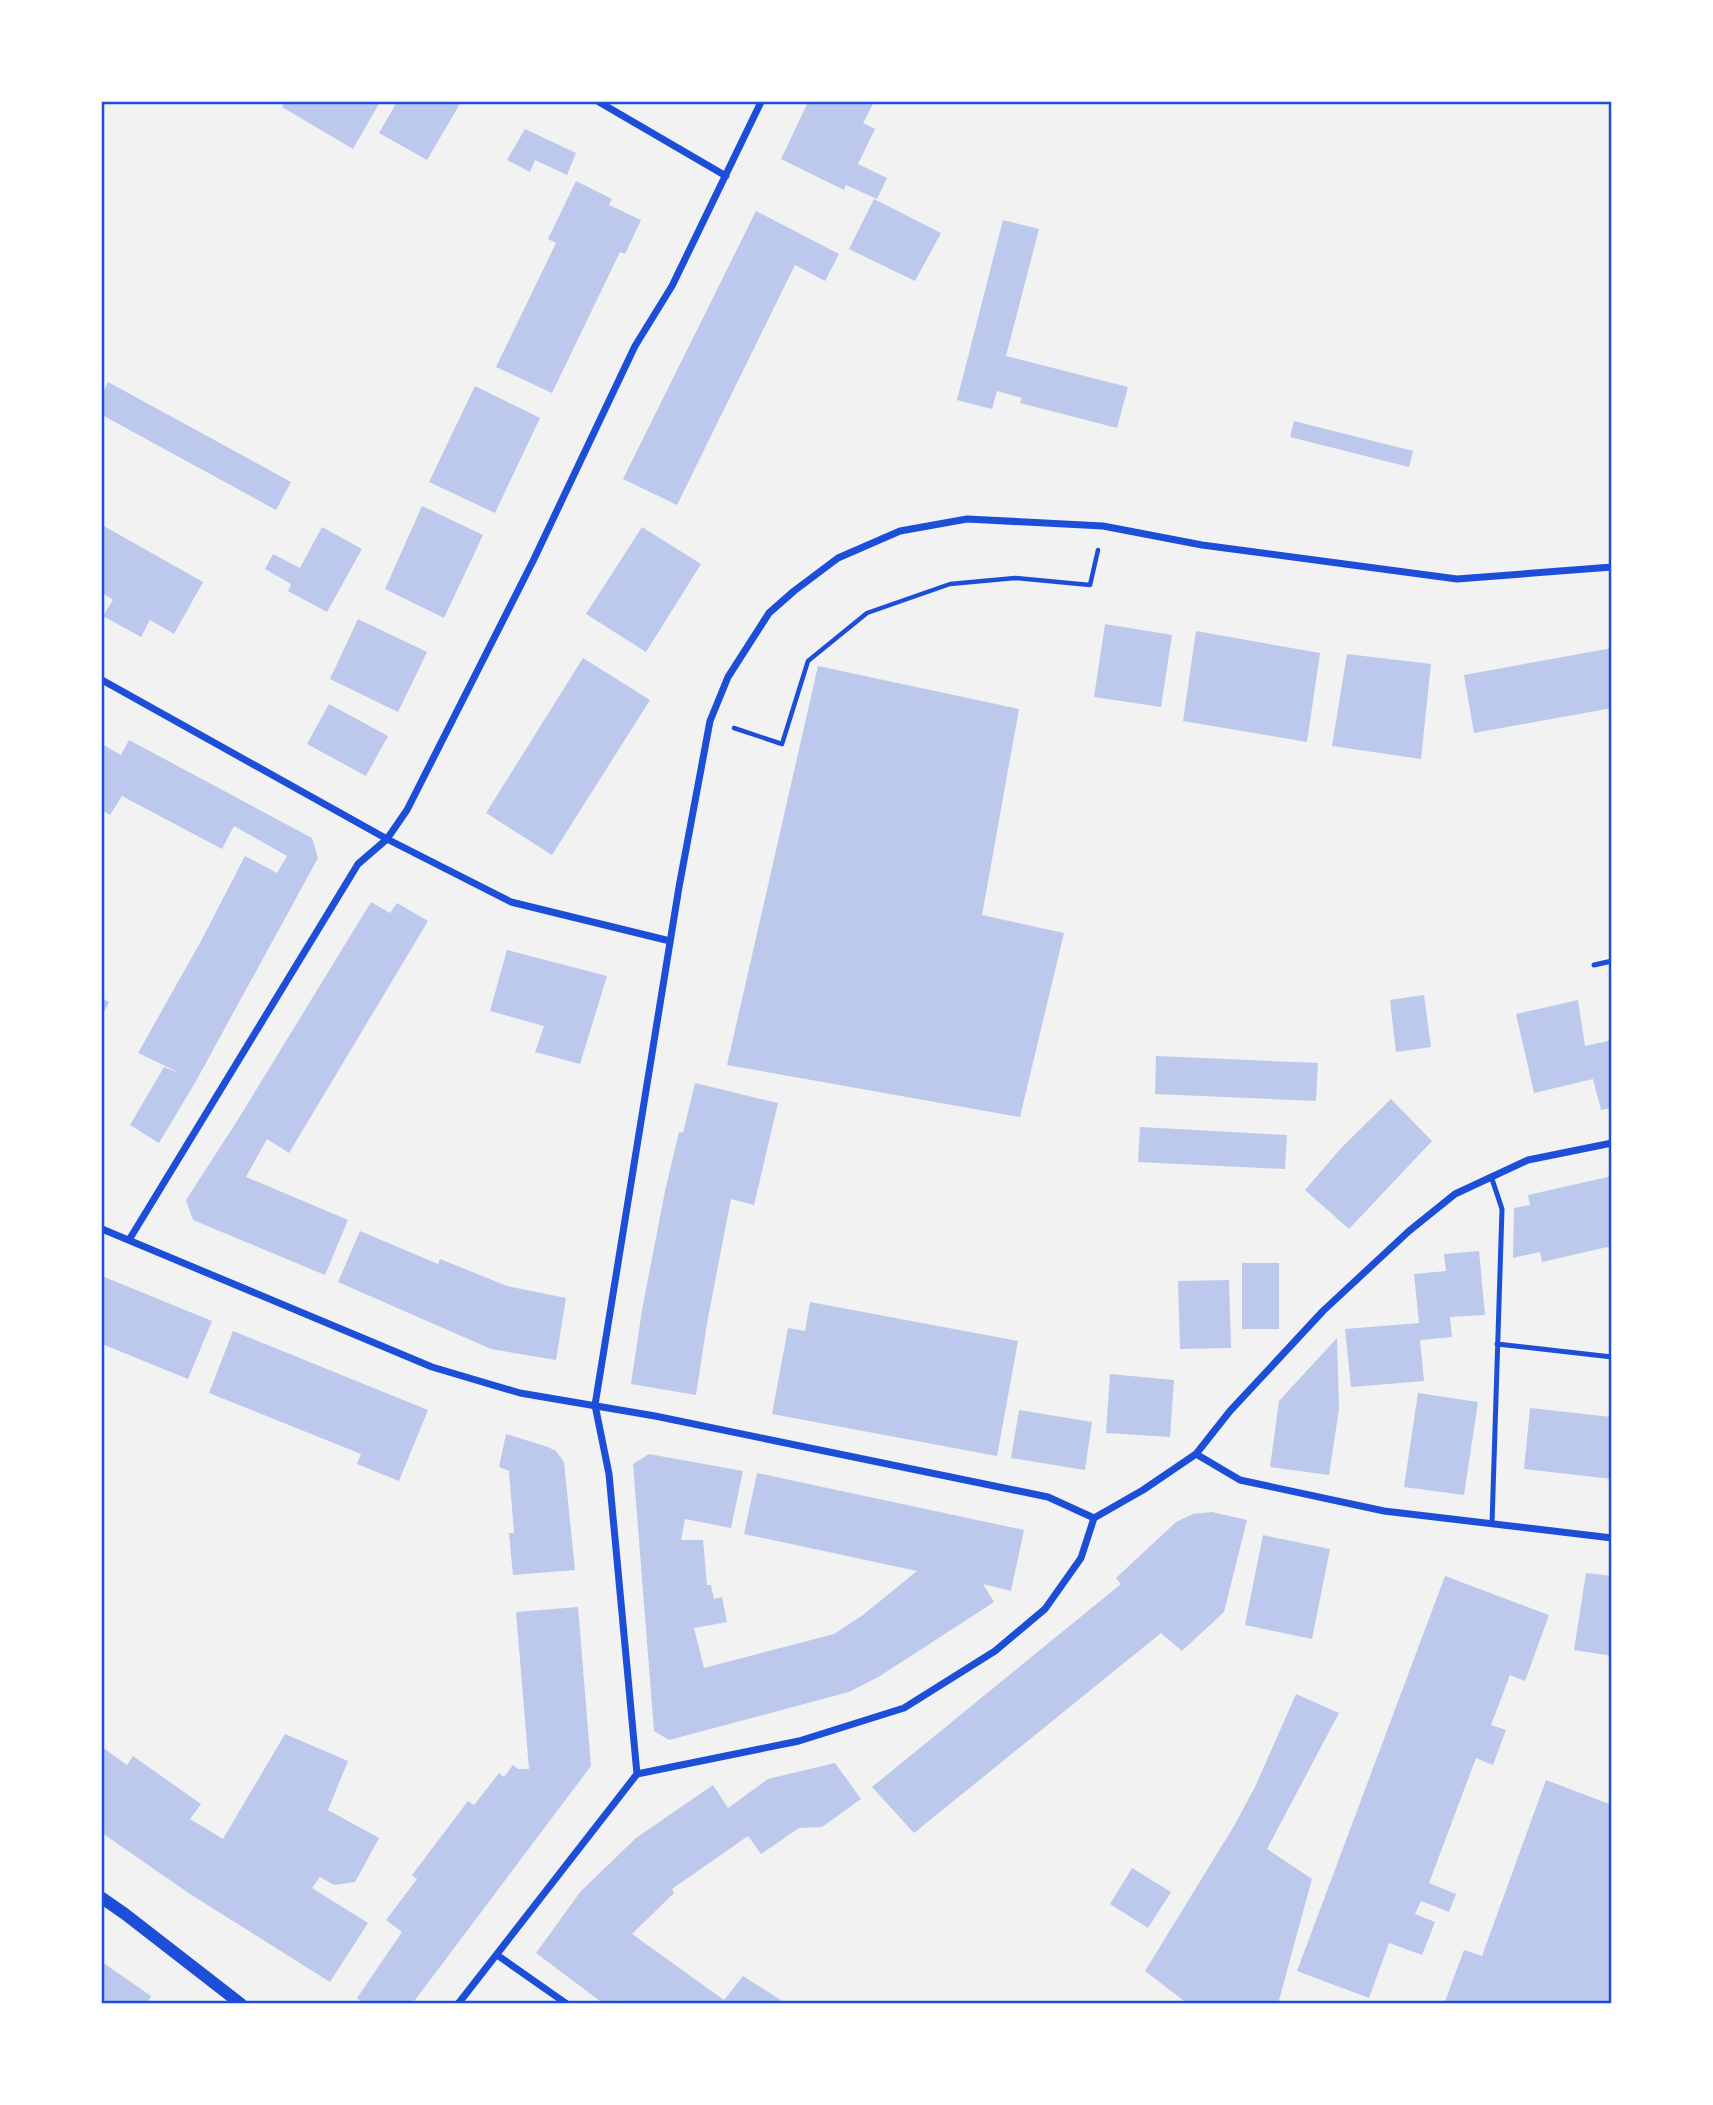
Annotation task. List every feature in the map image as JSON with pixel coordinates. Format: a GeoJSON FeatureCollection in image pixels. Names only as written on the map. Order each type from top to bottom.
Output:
{"type":"FeatureCollection","features":[{"type":"Feature","properties":{"kind":"street"},"geometry":{"type":"LineString","coordinates":[[599,102],[726,176]]}},
{"type":"Feature","properties":{"kind":"street"},"geometry":{"type":"LineString","coordinates":[[129,1240],[358,864],[387,839],[407,810],[534,559],[635,346],[672,286],[761,102]]}},
{"type":"Feature","properties":{"kind":"street"},"geometry":{"type":"LineString","coordinates":[[638,1774],[609,1474],[595,1405],[670,941],[710,720],[728,677],[769,613],[838,558],[900,531],[967,519],[1103,526],[1202,545],[1457,579],[1612,567]]}},
{"type":"Feature","properties":{"kind":"street"},"geometry":{"type":"LineString","coordinates":[[102,680],[387,839],[511,902],[670,941]]}},
{"type":"Feature","properties":{"kind":"street"},"geometry":{"type":"LineString","coordinates":[[458,2004],[638,1774],[799,1741],[904,1708],[996,1651],[1045,1609],[1081,1558],[1094,1518],[1143,1490],[1196,1454],[1230,1411],[1323,1311],[1409,1231],[1455,1194],[1491,1176],[1528,1160],[1612,1143]]}},
{"type":"Feature","properties":{"kind":"street"},"geometry":{"type":"LineString","coordinates":[[102,1229],[432,1367],[520,1393],[595,1405],[1048,1497],[1094,1518]]}},
{"type":"Feature","properties":{"kind":"street"},"geometry":{"type":"LineString","coordinates":[[1196,1454],[1240,1480],[1384,1511],[1612,1538]]}},
{"type":"Feature","properties":{"kind":"street"},"geometry":{"type":"LineString","coordinates":[[102,1898],[241,2004]]}},
{"type":"Feature","properties":{"kind":"street"},"geometry":{"type":"LineString","coordinates":[[497,1955],[567,2004]]}},
{"type":"Feature","properties":{"kind":"lane"},"geometry":{"type":"LineString","coordinates":[[1594,965],[1612,961]]}},
{"type":"Feature","properties":{"kind":"lane"},"geometry":{"type":"LineString","coordinates":[[1491,1176],[1502,1209],[1492,1524]]}},
{"type":"Feature","properties":{"kind":"lane"},"geometry":{"type":"LineString","coordinates":[[1497,1343],[1612,1357]]}},
{"type":"Feature","properties":{"kind":"path"},"geometry":{"type":"LineString","coordinates":[[710,720],[782,744],[808,661],[867,613],[950,584],[1015,579],[1090,585],[1103,526]]}},
{"type":"Feature","properties":{"kind":"building"},"geometry":{"type":"Polygon","coordinates":[[[285,102],[380,102],[353,149],[282,107],[285,102]]]}},
{"type":"Feature","properties":{"kind":"building"},"geometry":{"type":"Polygon","coordinates":[[[397,102],[461,102],[427,160],[379,133],[397,102]]]}},
{"type":"Feature","properties":{"kind":"building"},"geometry":{"type":"Polygon","coordinates":[[[808,102],[874,102],[863,123],[875,129],[858,164],[887,178],[877,199],[846,185],[844,190],[781,159],[808,102]]]}},
{"type":"Feature","properties":{"kind":"building"},"geometry":{"type":"Polygon","coordinates":[[[525,129],[576,153],[567,175],[535,160],[530,172],[507,160],[525,129]]]}},
{"type":"Feature","properties":{"kind":"building"},"geometry":{"type":"Polygon","coordinates":[[[576,181],[612,199],[609,205],[641,220],[625,254],[620,252],[552,393],[496,367],[556,243],[548,239],[576,181]]]}},
{"type":"Feature","properties":{"kind":"building"},"geometry":{"type":"Polygon","coordinates":[[[874,199],[941,233],[915,281],[849,249],[874,199]]]}},
{"type":"Feature","properties":{"kind":"building"},"geometry":{"type":"Polygon","coordinates":[[[756,211],[839,254],[825,281],[795,265],[677,505],[623,479],[756,211]]]}},
{"type":"Feature","properties":{"kind":"building"},"geometry":{"type":"Polygon","coordinates":[[[1003,220],[1039,229],[1006,356],[1128,387],[1117,428],[1020,403],[1022,398],[997,391],[992,409],[957,400],[1003,220]]]}},
{"type":"Feature","properties":{"kind":"building"},"geometry":{"type":"Polygon","coordinates":[[[108,382],[291,482],[276,510],[102,415],[102,395],[108,382]]]}},
{"type":"Feature","properties":{"kind":"building"},"geometry":{"type":"Polygon","coordinates":[[[475,386],[540,418],[495,513],[429,482],[475,386]]]}},
{"type":"Feature","properties":{"kind":"building"},"geometry":{"type":"Polygon","coordinates":[[[1294,421],[1413,451],[1409,467],[1290,437],[1294,421]]]}},
{"type":"Feature","properties":{"kind":"building"},"geometry":{"type":"Polygon","coordinates":[[[422,506],[483,535],[444,618],[385,589],[422,506]]]}},
{"type":"Feature","properties":{"kind":"building"},"geometry":{"type":"Polygon","coordinates":[[[102,525],[203,582],[174,634],[150,620],[141,637],[103,616],[113,600],[102,593],[102,525]]]}},
{"type":"Feature","properties":{"kind":"building"},"geometry":{"type":"Polygon","coordinates":[[[322,527],[362,549],[327,612],[288,591],[291,584],[265,569],[273,554],[300,568],[322,527]]]}},
{"type":"Feature","properties":{"kind":"building"},"geometry":{"type":"Polygon","coordinates":[[[642,527],[701,564],[646,652],[586,614],[642,527]]]}},
{"type":"Feature","properties":{"kind":"building"},"geometry":{"type":"Polygon","coordinates":[[[358,619],[427,652],[398,712],[330,679],[358,619]]]}},
{"type":"Feature","properties":{"kind":"building"},"geometry":{"type":"Polygon","coordinates":[[[1105,624],[1172,635],[1161,707],[1094,697],[1105,624]]]}},
{"type":"Feature","properties":{"kind":"building"},"geometry":{"type":"Polygon","coordinates":[[[1196,631],[1320,653],[1307,742],[1183,721],[1196,631]]]}},
{"type":"Feature","properties":{"kind":"building"},"geometry":{"type":"Polygon","coordinates":[[[1612,648],[1612,708],[1474,733],[1464,675],[1612,648]]]}},
{"type":"Feature","properties":{"kind":"building"},"geometry":{"type":"Polygon","coordinates":[[[1347,654],[1431,664],[1421,759],[1332,746],[1347,654]]]}},
{"type":"Feature","properties":{"kind":"building"},"geometry":{"type":"Polygon","coordinates":[[[583,658],[650,700],[552,855],[486,813],[583,658]]]}},
{"type":"Feature","properties":{"kind":"building"},"geometry":{"type":"Polygon","coordinates":[[[818,666],[1019,709],[982,915],[1064,933],[1020,1117],[727,1065],[818,666]]]}},
{"type":"Feature","properties":{"kind":"building"},"geometry":{"type":"Polygon","coordinates":[[[329,704],[388,736],[366,776],[307,744],[329,704]]]}},
{"type":"Feature","properties":{"kind":"building"},"geometry":{"type":"Polygon","coordinates":[[[129,740],[312,838],[318,858],[196,1081],[159,1143],[130,1125],[164,1067],[182,1074],[138,1053],[245,856],[277,873],[287,856],[234,826],[222,849],[122,796],[110,815],[102,810],[102,744],[121,755],[129,740]]]}},
{"type":"Feature","properties":{"kind":"building"},"geometry":{"type":"Polygon","coordinates":[[[371,902],[390,913],[397,903],[428,921],[289,1153],[267,1139],[246,1177],[348,1220],[325,1275],[193,1220],[186,1200],[371,902]]]}},
{"type":"Feature","properties":{"kind":"building"},"geometry":{"type":"Polygon","coordinates":[[[507,950],[607,976],[580,1064],[535,1052],[544,1026],[490,1011],[507,950]]]}},
{"type":"Feature","properties":{"kind":"building"},"geometry":{"type":"Polygon","coordinates":[[[1424,995],[1431,1047],[1396,1052],[1390,1000],[1424,995]]]}},
{"type":"Feature","properties":{"kind":"building"},"geometry":{"type":"Polygon","coordinates":[[[102,998],[109,1002],[102,1016],[102,998]]]}},
{"type":"Feature","properties":{"kind":"building"},"geometry":{"type":"Polygon","coordinates":[[[1578,1000],[1585,1046],[1612,1040],[1612,1108],[1601,1110],[1593,1079],[1534,1093],[1516,1014],[1578,1000]]]}},
{"type":"Feature","properties":{"kind":"building"},"geometry":{"type":"Polygon","coordinates":[[[1156,1056],[1318,1063],[1316,1101],[1155,1094],[1156,1056]]]}},
{"type":"Feature","properties":{"kind":"building"},"geometry":{"type":"Polygon","coordinates":[[[695,1083],[778,1103],[754,1205],[731,1199],[696,1395],[631,1384],[665,1191],[679,1132],[683,1133],[695,1083]]]}},
{"type":"Feature","properties":{"kind":"building"},"geometry":{"type":"Polygon","coordinates":[[[1391,1099],[1432,1141],[1349,1229],[1305,1190],[1342,1147],[1391,1099]]]}},
{"type":"Feature","properties":{"kind":"building"},"geometry":{"type":"Polygon","coordinates":[[[1140,1127],[1287,1135],[1285,1169],[1138,1162],[1140,1127]]]}},
{"type":"Feature","properties":{"kind":"building"},"geometry":{"type":"Polygon","coordinates":[[[1612,1176],[1612,1246],[1542,1262],[1540,1252],[1513,1258],[1514,1208],[1530,1205],[1528,1195],[1612,1176]]]}},
{"type":"Feature","properties":{"kind":"building"},"geometry":{"type":"Polygon","coordinates":[[[360,1231],[438,1264],[440,1259],[507,1286],[566,1298],[556,1360],[491,1349],[338,1282],[360,1231]]]}},
{"type":"Feature","properties":{"kind":"building"},"geometry":{"type":"Polygon","coordinates":[[[1479,1251],[1485,1315],[1450,1317],[1452,1337],[1420,1340],[1424,1381],[1351,1387],[1345,1329],[1419,1323],[1414,1274],[1446,1271],[1444,1254],[1479,1251]]]}},
{"type":"Feature","properties":{"kind":"building"},"geometry":{"type":"Polygon","coordinates":[[[1242,1263],[1279,1263],[1279,1329],[1242,1329],[1242,1263]]]}},
{"type":"Feature","properties":{"kind":"building"},"geometry":{"type":"Polygon","coordinates":[[[102,1276],[212,1321],[188,1379],[102,1344],[102,1276]]]}},
{"type":"Feature","properties":{"kind":"building"},"geometry":{"type":"Polygon","coordinates":[[[1229,1280],[1231,1348],[1180,1349],[1178,1281],[1229,1280]]]}},
{"type":"Feature","properties":{"kind":"building"},"geometry":{"type":"Polygon","coordinates":[[[810,1302],[1018,1341],[997,1456],[772,1414],[788,1328],[805,1331],[810,1302]]]}},
{"type":"Feature","properties":{"kind":"building"},"geometry":{"type":"Polygon","coordinates":[[[233,1331],[428,1410],[399,1481],[357,1464],[361,1454],[209,1393],[233,1331]]]}},
{"type":"Feature","properties":{"kind":"building"},"geometry":{"type":"Polygon","coordinates":[[[1337,1338],[1339,1409],[1329,1475],[1270,1467],[1279,1401],[1337,1338]]]}},
{"type":"Feature","properties":{"kind":"building"},"geometry":{"type":"Polygon","coordinates":[[[1110,1374],[1174,1380],[1170,1437],[1106,1433],[1110,1374]]]}},
{"type":"Feature","properties":{"kind":"building"},"geometry":{"type":"Polygon","coordinates":[[[1418,1393],[1478,1402],[1464,1495],[1404,1487],[1418,1393]]]}},
{"type":"Feature","properties":{"kind":"building"},"geometry":{"type":"Polygon","coordinates":[[[1530,1408],[1612,1417],[1612,1479],[1524,1469],[1530,1408]]]}},
{"type":"Feature","properties":{"kind":"building"},"geometry":{"type":"Polygon","coordinates":[[[1019,1410],[1092,1422],[1085,1470],[1011,1458],[1019,1410]]]}},
{"type":"Feature","properties":{"kind":"building"},"geometry":{"type":"Polygon","coordinates":[[[506,1434],[548,1447],[556,1451],[564,1462],[575,1570],[513,1575],[509,1533],[514,1533],[509,1471],[499,1467],[506,1434]]]}},
{"type":"Feature","properties":{"kind":"building"},"geometry":{"type":"Polygon","coordinates":[[[649,1454],[743,1471],[731,1528],[685,1519],[681,1540],[703,1540],[707,1585],[711,1585],[714,1599],[722,1597],[727,1622],[694,1628],[704,1668],[834,1634],[863,1615],[917,1571],[744,1534],[757,1473],[1024,1530],[1011,1591],[983,1584],[994,1602],[880,1676],[849,1692],[669,1740],[654,1731],[633,1464],[649,1454]]]}},
{"type":"Feature","properties":{"kind":"building"},"geometry":{"type":"Polygon","coordinates":[[[1212,1512],[1247,1520],[1224,1612],[1182,1651],[1161,1633],[914,1833],[872,1787],[1121,1584],[1116,1578],[1176,1522],[1193,1514],[1212,1512]]]}},
{"type":"Feature","properties":{"kind":"building"},"geometry":{"type":"Polygon","coordinates":[[[1263,1535],[1330,1549],[1312,1639],[1245,1625],[1263,1535]]]}},
{"type":"Feature","properties":{"kind":"building"},"geometry":{"type":"Polygon","coordinates":[[[1586,1573],[1612,1576],[1612,1656],[1574,1650],[1586,1573]]]}},
{"type":"Feature","properties":{"kind":"building"},"geometry":{"type":"Polygon","coordinates":[[[1445,1576],[1549,1615],[1525,1681],[1510,1675],[1491,1725],[1506,1730],[1493,1765],[1476,1758],[1429,1883],[1456,1894],[1449,1912],[1421,1901],[1415,1914],[1435,1922],[1422,1955],[1389,1943],[1369,1998],[1297,1971],[1445,1576]]]}},
{"type":"Feature","properties":{"kind":"building"},"geometry":{"type":"Polygon","coordinates":[[[578,1607],[591,1766],[412,2004],[365,2004],[357,1998],[402,1932],[386,1920],[417,1879],[412,1875],[468,1801],[474,1805],[499,1773],[504,1777],[513,1765],[518,1769],[529,1769],[516,1612],[578,1607]]]}},
{"type":"Feature","properties":{"kind":"building"},"geometry":{"type":"Polygon","coordinates":[[[1296,1694],[1339,1713],[1267,1849],[1312,1879],[1278,2004],[1188,2004],[1145,1971],[1234,1826],[1255,1787],[1296,1694]]]}},
{"type":"Feature","properties":{"kind":"building"},"geometry":{"type":"Polygon","coordinates":[[[285,1734],[348,1761],[328,1810],[379,1838],[355,1882],[334,1885],[320,1877],[312,1888],[368,1923],[330,1982],[190,1894],[102,1833],[102,1747],[127,1765],[133,1756],[201,1804],[190,1819],[223,1839],[285,1734]]]}},
{"type":"Feature","properties":{"kind":"building"},"geometry":{"type":"Polygon","coordinates":[[[835,1763],[861,1799],[822,1827],[799,1828],[761,1854],[748,1836],[672,1889],[674,1893],[632,1934],[724,2000],[743,1976],[787,2004],[623,2004],[618,2000],[615,2004],[604,2004],[536,1953],[581,1891],[636,1838],[713,1785],[728,1808],[768,1779],[835,1763]]]}},
{"type":"Feature","properties":{"kind":"building"},"geometry":{"type":"Polygon","coordinates":[[[1546,1780],[1612,1805],[1612,2004],[1444,2004],[1464,1950],[1482,1956],[1546,1780]]]}},
{"type":"Feature","properties":{"kind":"building"},"geometry":{"type":"Polygon","coordinates":[[[1132,1868],[1171,1892],[1148,1928],[1110,1904],[1132,1868]]]}},
{"type":"Feature","properties":{"kind":"building"},"geometry":{"type":"Polygon","coordinates":[[[102,1962],[151,1996],[147,2004],[102,2004],[102,1962]]]}}]}
